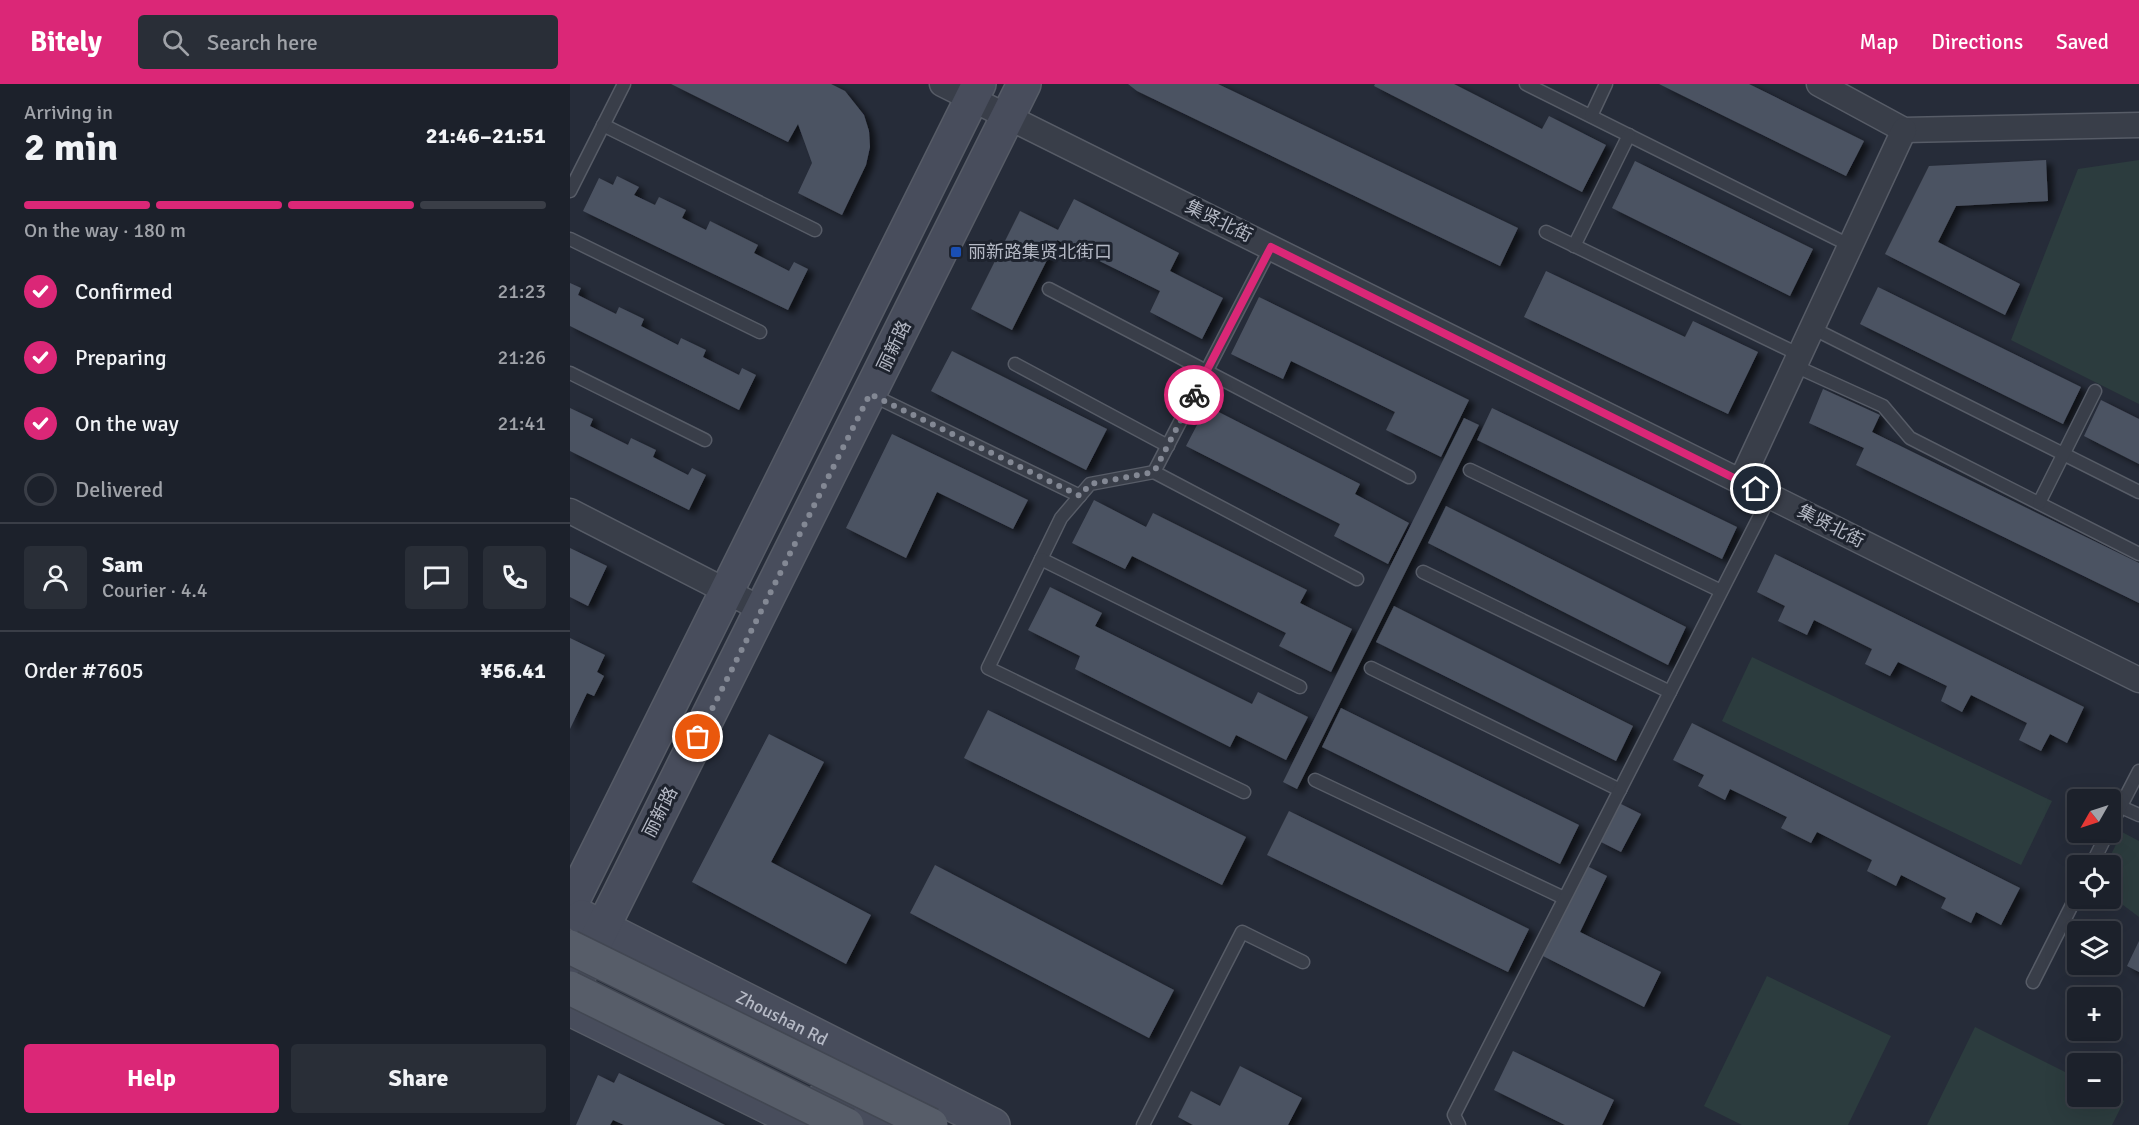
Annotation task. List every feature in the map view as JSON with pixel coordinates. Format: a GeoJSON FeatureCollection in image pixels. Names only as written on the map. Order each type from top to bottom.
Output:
{"type":"FeatureCollection","features":[{"type":"Feature","properties":{"kind":"main road","name":"丽新路"},"geometry":{"type":"LineString","coordinates":[[573,979],[763,609],[1023,84]]}},
{"type":"Feature","properties":{"kind":"main road"},"geometry":{"type":"LineString","coordinates":[[573,979],[570,909],[975,92]]}},
{"type":"Feature","properties":{"kind":"main road","name":"Zhoushan Rd"},"geometry":{"type":"LineString","coordinates":[[570,909],[601,928],[993,1125]]}},
{"type":"Feature","properties":{"kind":"main road"},"geometry":{"type":"LineString","coordinates":[[573,979],[805,1125]]}},
{"type":"Feature","properties":{"kind":"main road"},"geometry":{"type":"LineString","coordinates":[[573,979],[847,1125]]}},
{"type":"Feature","properties":{"kind":"main road"},"geometry":{"type":"LineString","coordinates":[[573,979],[873,1125]]}},
{"type":"Feature","properties":{"kind":"main road"},"geometry":{"type":"LineString","coordinates":[[573,979],[931,1125]]}},
{"type":"Feature","properties":{"kind":"main road","name":"Zhoushan Rd"},"geometry":{"type":"LineString","coordinates":[[573,979],[913,1125]]}},
{"type":"Feature","properties":{"kind":"street","name":"集贤北街"},"geometry":{"type":"LineString","coordinates":[[942,84],[975,92],[1007,117],[2139,680]]}},
{"type":"Feature","properties":{"kind":"street"},"geometry":{"type":"LineString","coordinates":[[1819,84],[1904,129],[2139,125]]}},
{"type":"Feature","properties":{"kind":"street"},"geometry":{"type":"LineString","coordinates":[[1741,481],[1904,129]]}},
{"type":"Feature","properties":{"kind":"street"},"geometry":{"type":"LineString","coordinates":[[570,511],[763,609]]}},
{"type":"Feature","properties":{"kind":"lane"},"geometry":{"type":"LineString","coordinates":[[1526,84],[1851,246]]}},
{"type":"Feature","properties":{"kind":"lane"},"geometry":{"type":"LineString","coordinates":[[1591,116],[1606,84]]}},
{"type":"Feature","properties":{"kind":"lane"},"geometry":{"type":"LineString","coordinates":[[570,191],[603,125],[619,85]]}},
{"type":"Feature","properties":{"kind":"lane"},"geometry":{"type":"LineString","coordinates":[[603,125],[815,230]]}},
{"type":"Feature","properties":{"kind":"lane"},"geometry":{"type":"LineString","coordinates":[[1574,246],[1629,135]]}},
{"type":"Feature","properties":{"kind":"lane"},"geometry":{"type":"LineString","coordinates":[[1546,232],[1883,406],[1910,438],[2139,554]]}},
{"type":"Feature","properties":{"kind":"lane"},"geometry":{"type":"LineString","coordinates":[[570,239],[760,332]]}},
{"type":"Feature","properties":{"kind":"lane"},"geometry":{"type":"LineString","coordinates":[[1154,472],[1271,247]]}},
{"type":"Feature","properties":{"kind":"lane"},"geometry":{"type":"LineString","coordinates":[[1049,289],[1409,477]]}},
{"type":"Feature","properties":{"kind":"lane"},"geometry":{"type":"LineString","coordinates":[[1812,328],[2139,492]]}},
{"type":"Feature","properties":{"kind":"lane"},"geometry":{"type":"LineString","coordinates":[[1015,364],[1168,446]]}},
{"type":"Feature","properties":{"kind":"lane"},"geometry":{"type":"LineString","coordinates":[[570,373],[705,440]]}},
{"type":"Feature","properties":{"kind":"lane"},"geometry":{"type":"LineString","coordinates":[[2039,503],[2095,391]]}},
{"type":"Feature","properties":{"kind":"lane"},"geometry":{"type":"LineString","coordinates":[[870,394],[1080,496]]}},
{"type":"Feature","properties":{"kind":"lane"},"geometry":{"type":"LineString","coordinates":[[1470,470],[1721,591]]}},
{"type":"Feature","properties":{"kind":"lane"},"geometry":{"type":"LineString","coordinates":[[1244,792],[988,668],[1061,518],[1090,484],[1154,472],[1356,579]]}},
{"type":"Feature","properties":{"kind":"lane"},"geometry":{"type":"LineString","coordinates":[[1459,1125],[1454,1115],[1770,496]]}},
{"type":"Feature","properties":{"kind":"lane"},"geometry":{"type":"LineString","coordinates":[[1041,560],[1300,687]]}},
{"type":"Feature","properties":{"kind":"lane"},"geometry":{"type":"LineString","coordinates":[[1422,572],[1670,692]]}},
{"type":"Feature","properties":{"kind":"lane"},"geometry":{"type":"LineString","coordinates":[[1371,668],[1620,790]]}},
{"type":"Feature","properties":{"kind":"lane"},"geometry":{"type":"LineString","coordinates":[[2139,771],[2121,807],[2139,815]]}},
{"type":"Feature","properties":{"kind":"lane"},"geometry":{"type":"LineString","coordinates":[[1316,780],[1564,898]]}},
{"type":"Feature","properties":{"kind":"lane"},"geometry":{"type":"LineString","coordinates":[[2033,982],[2070,909]]}},
{"type":"Feature","properties":{"kind":"lane"},"geometry":{"type":"LineString","coordinates":[[1143,1125],[1242,932],[1303,962]]}},
{"type":"Feature","properties":{"kind":"shaded area"},"geometry":{"type":"Polygon","coordinates":[[[2139,160],[2139,404],[2011,340],[2078,169],[2139,160]]]}},
{"type":"Feature","properties":{"kind":"shaded area"},"geometry":{"type":"Polygon","coordinates":[[[1752,657],[2052,801],[2021,865],[1722,721],[1752,657]]]}},
{"type":"Feature","properties":{"kind":"shaded area"},"geometry":{"type":"Polygon","coordinates":[[[2122,832],[2139,841],[2139,917],[2121,904],[2121,855],[2111,855],[2117,843],[2121,843],[2122,832]]]}},
{"type":"Feature","properties":{"kind":"shaded area"},"geometry":{"type":"Polygon","coordinates":[[[1767,976],[1891,1036],[1848,1125],[1742,1125],[1704,1106],[1767,976]]]}},
{"type":"Feature","properties":{"kind":"shaded area"},"geometry":{"type":"Polygon","coordinates":[[[1975,1027],[2067,1073],[2067,1107],[2121,1107],[2112,1125],[1927,1125],[1975,1027]]]}},
{"type":"Feature","properties":{"kind":"building"},"geometry":{"type":"Polygon","coordinates":[[[671,84],[831,84],[845,91],[864,115],[869,131],[870,147],[866,165],[842,215],[798,193],[812,163],[798,124],[788,142],[671,84]]]}},
{"type":"Feature","properties":{"kind":"building"},"geometry":{"type":"Polygon","coordinates":[[[1128,84],[1218,84],[1518,228],[1500,266],[1137,91],[1128,84]]]}},
{"type":"Feature","properties":{"kind":"building"},"geometry":{"type":"Polygon","coordinates":[[[1375,84],[1454,84],[1542,129],[1549,116],[1606,145],[1582,192],[1374,86],[1375,84]]]}},
{"type":"Feature","properties":{"kind":"building"},"geometry":{"type":"Polygon","coordinates":[[[1659,84],[1749,84],[1864,141],[1846,176],[1659,84]]]}},
{"type":"Feature","properties":{"kind":"building"},"geometry":{"type":"Polygon","coordinates":[[[2046,160],[2048,201],[1956,206],[1938,242],[2020,284],[2005,315],[1885,254],[1929,166],[2046,160]]]}},
{"type":"Feature","properties":{"kind":"building"},"geometry":{"type":"Polygon","coordinates":[[[1635,161],[1813,249],[1790,296],[1612,208],[1635,161]]]}},
{"type":"Feature","properties":{"kind":"building"},"geometry":{"type":"Polygon","coordinates":[[[617,176],[639,187],[634,195],[655,205],[659,197],[686,210],[682,218],[706,230],[710,221],[758,245],[754,253],[789,271],[794,262],[808,269],[788,310],[583,211],[599,178],[613,185],[617,176]]]}},
{"type":"Feature","properties":{"kind":"building"},"geometry":{"type":"Polygon","coordinates":[[[1074,199],[1179,253],[1170,271],[1223,298],[1202,339],[1150,312],[1160,291],[1057,240],[1012,330],[971,309],[1020,211],[1058,230],[1074,199]]]}},
{"type":"Feature","properties":{"kind":"building"},"geometry":{"type":"Polygon","coordinates":[[[1546,271],[1685,337],[1693,321],[1758,352],[1728,414],[1524,317],[1546,271]]]}},
{"type":"Feature","properties":{"kind":"building"},"geometry":{"type":"Polygon","coordinates":[[[570,283],[581,288],[578,295],[616,314],[619,307],[644,319],[641,326],[678,345],[681,338],[706,350],[703,357],[739,375],[742,368],[756,375],[739,410],[570,326],[570,283]]]}},
{"type":"Feature","properties":{"kind":"building"},"geometry":{"type":"Polygon","coordinates":[[[1878,287],[2081,387],[2063,424],[1860,324],[1878,287]]]}},
{"type":"Feature","properties":{"kind":"building"},"geometry":{"type":"Polygon","coordinates":[[[1259,297],[1469,400],[1441,457],[1386,430],[1395,412],[1291,361],[1283,379],[1231,354],[1259,297]]]}},
{"type":"Feature","properties":{"kind":"building"},"geometry":{"type":"Polygon","coordinates":[[[952,351],[1107,429],[1086,470],[931,391],[952,351]]]}},
{"type":"Feature","properties":{"kind":"building"},"geometry":{"type":"Polygon","coordinates":[[[1823,389],[1880,415],[1872,432],[2139,563],[2139,603],[1856,465],[1864,448],[1809,423],[1823,389]]]}},
{"type":"Feature","properties":{"kind":"building"},"geometry":{"type":"Polygon","coordinates":[[[2101,400],[2139,419],[2139,464],[2084,436],[2101,400]]]}},
{"type":"Feature","properties":{"kind":"building"},"geometry":{"type":"Polygon","coordinates":[[[1207,406],[1360,484],[1355,494],[1409,523],[1388,564],[1334,536],[1340,524],[1186,446],[1207,406]]]}},
{"type":"Feature","properties":{"kind":"building"},"geometry":{"type":"Polygon","coordinates":[[[570,408],[593,419],[590,426],[628,445],[631,438],[656,450],[653,457],[688,475],[692,468],[706,475],[689,510],[570,451],[570,408]]]}},
{"type":"Feature","properties":{"kind":"building"},"geometry":{"type":"Polygon","coordinates":[[[1492,408],[1737,527],[1722,559],[1477,440],[1492,408]]]}},
{"type":"Feature","properties":{"kind":"building"},"geometry":{"type":"Polygon","coordinates":[[[1464,418],[1479,425],[1297,789],[1283,782],[1464,418]]]}},
{"type":"Feature","properties":{"kind":"building"},"geometry":{"type":"Polygon","coordinates":[[[892,434],[1028,500],[1013,529],[937,492],[906,558],[846,528],[892,434]]]}},
{"type":"Feature","properties":{"kind":"building"},"geometry":{"type":"Polygon","coordinates":[[[1094,500],[1146,527],[1153,513],[1307,590],[1300,603],[1352,629],[1331,672],[1279,646],[1286,633],[1132,556],[1125,569],[1072,543],[1094,500]]]}},
{"type":"Feature","properties":{"kind":"building"},"geometry":{"type":"Polygon","coordinates":[[[1446,506],[1686,627],[1668,665],[1428,543],[1446,506]]]}},
{"type":"Feature","properties":{"kind":"building"},"geometry":{"type":"Polygon","coordinates":[[[570,548],[607,566],[588,606],[570,597],[570,548]]]}},
{"type":"Feature","properties":{"kind":"building"},"geometry":{"type":"Polygon","coordinates":[[[1775,554],[2084,707],[2067,743],[2050,734],[2041,751],[2019,740],[2027,723],[1971,695],[1962,712],[1941,701],[1947,686],[1898,662],[1890,676],[1865,664],[1872,649],[1814,620],[1807,635],[1778,621],[1785,606],[1757,592],[1775,554]]]}},
{"type":"Feature","properties":{"kind":"building"},"geometry":{"type":"Polygon","coordinates":[[[1050,587],[1102,613],[1095,626],[1252,704],[1258,692],[1308,717],[1286,760],[1236,735],[1230,747],[1075,669],[1080,656],[1028,630],[1050,587]]]}},
{"type":"Feature","properties":{"kind":"building"},"geometry":{"type":"Polygon","coordinates":[[[1394,606],[1633,726],[1616,761],[1376,642],[1394,606]]]}},
{"type":"Feature","properties":{"kind":"building"},"geometry":{"type":"Polygon","coordinates":[[[570,638],[605,655],[597,672],[604,676],[594,696],[587,693],[570,729],[570,638]]]}},
{"type":"Feature","properties":{"kind":"building"},"geometry":{"type":"Polygon","coordinates":[[[1341,708],[1579,825],[1560,864],[1322,747],[1341,708]]]}},
{"type":"Feature","properties":{"kind":"building"},"geometry":{"type":"Polygon","coordinates":[[[988,710],[1246,837],[1222,885],[964,758],[988,710]]]}},
{"type":"Feature","properties":{"kind":"building"},"geometry":{"type":"Polygon","coordinates":[[[1692,723],[2020,888],[2001,925],[1976,912],[1971,923],[1941,908],[1946,898],[1901,875],[1896,886],[1867,871],[1872,860],[1817,832],[1811,843],[1781,828],[1787,817],[1730,789],[1725,800],[1698,786],[1704,775],[1673,760],[1692,723]]]}},
{"type":"Feature","properties":{"kind":"building"},"geometry":{"type":"Polygon","coordinates":[[[769,734],[824,762],[771,862],[871,915],[846,964],[692,882],[769,734]]]}},
{"type":"Feature","properties":{"kind":"building"},"geometry":{"type":"Polygon","coordinates":[[[1619,803],[1641,814],[1621,852],[1599,841],[1619,803]]]}},
{"type":"Feature","properties":{"kind":"building"},"geometry":{"type":"Polygon","coordinates":[[[1289,811],[1529,929],[1508,972],[1267,855],[1289,811]]]}},
{"type":"Feature","properties":{"kind":"building"},"geometry":{"type":"Polygon","coordinates":[[[935,865],[1174,990],[1149,1038],[910,913],[935,865]]]}},
{"type":"Feature","properties":{"kind":"building"},"geometry":{"type":"Polygon","coordinates":[[[1587,866],[1607,876],[1580,932],[1661,972],[1644,1007],[1543,956],[1587,866]]]}},
{"type":"Feature","properties":{"kind":"building"},"geometry":{"type":"Polygon","coordinates":[[[2139,941],[2139,972],[2127,966],[2139,941]]]}},
{"type":"Feature","properties":{"kind":"building"},"geometry":{"type":"Polygon","coordinates":[[[1513,1051],[1614,1100],[1602,1125],[1565,1125],[1494,1090],[1513,1051]]]}},
{"type":"Feature","properties":{"kind":"building"},"geometry":{"type":"Polygon","coordinates":[[[1240,1066],[1302,1098],[1288,1125],[1193,1125],[1178,1117],[1191,1091],[1220,1106],[1240,1066]]]}},
{"type":"Feature","properties":{"kind":"building"},"geometry":{"type":"Polygon","coordinates":[[[619,1073],[725,1125],[624,1125],[613,1120],[610,1125],[576,1125],[598,1075],[614,1083],[619,1073]]]}},
{"type":"Feature","properties":{"kind":"way so far"},"geometry":{"type":"LineString","coordinates":[[698,737],[870,394],[1080,496],[1090,484],[1154,472],[1194,395]]}},
{"type":"Feature","properties":{"kind":"place","name":"丽新路集贤北街口"},"geometry":{"type":"Point","coordinates":[956,252]}},
{"type":"Feature","properties":{"kind":"route"},"geometry":{"type":"LineString","coordinates":[[1194,395],[1271,247],[1756,489]]}}]}
